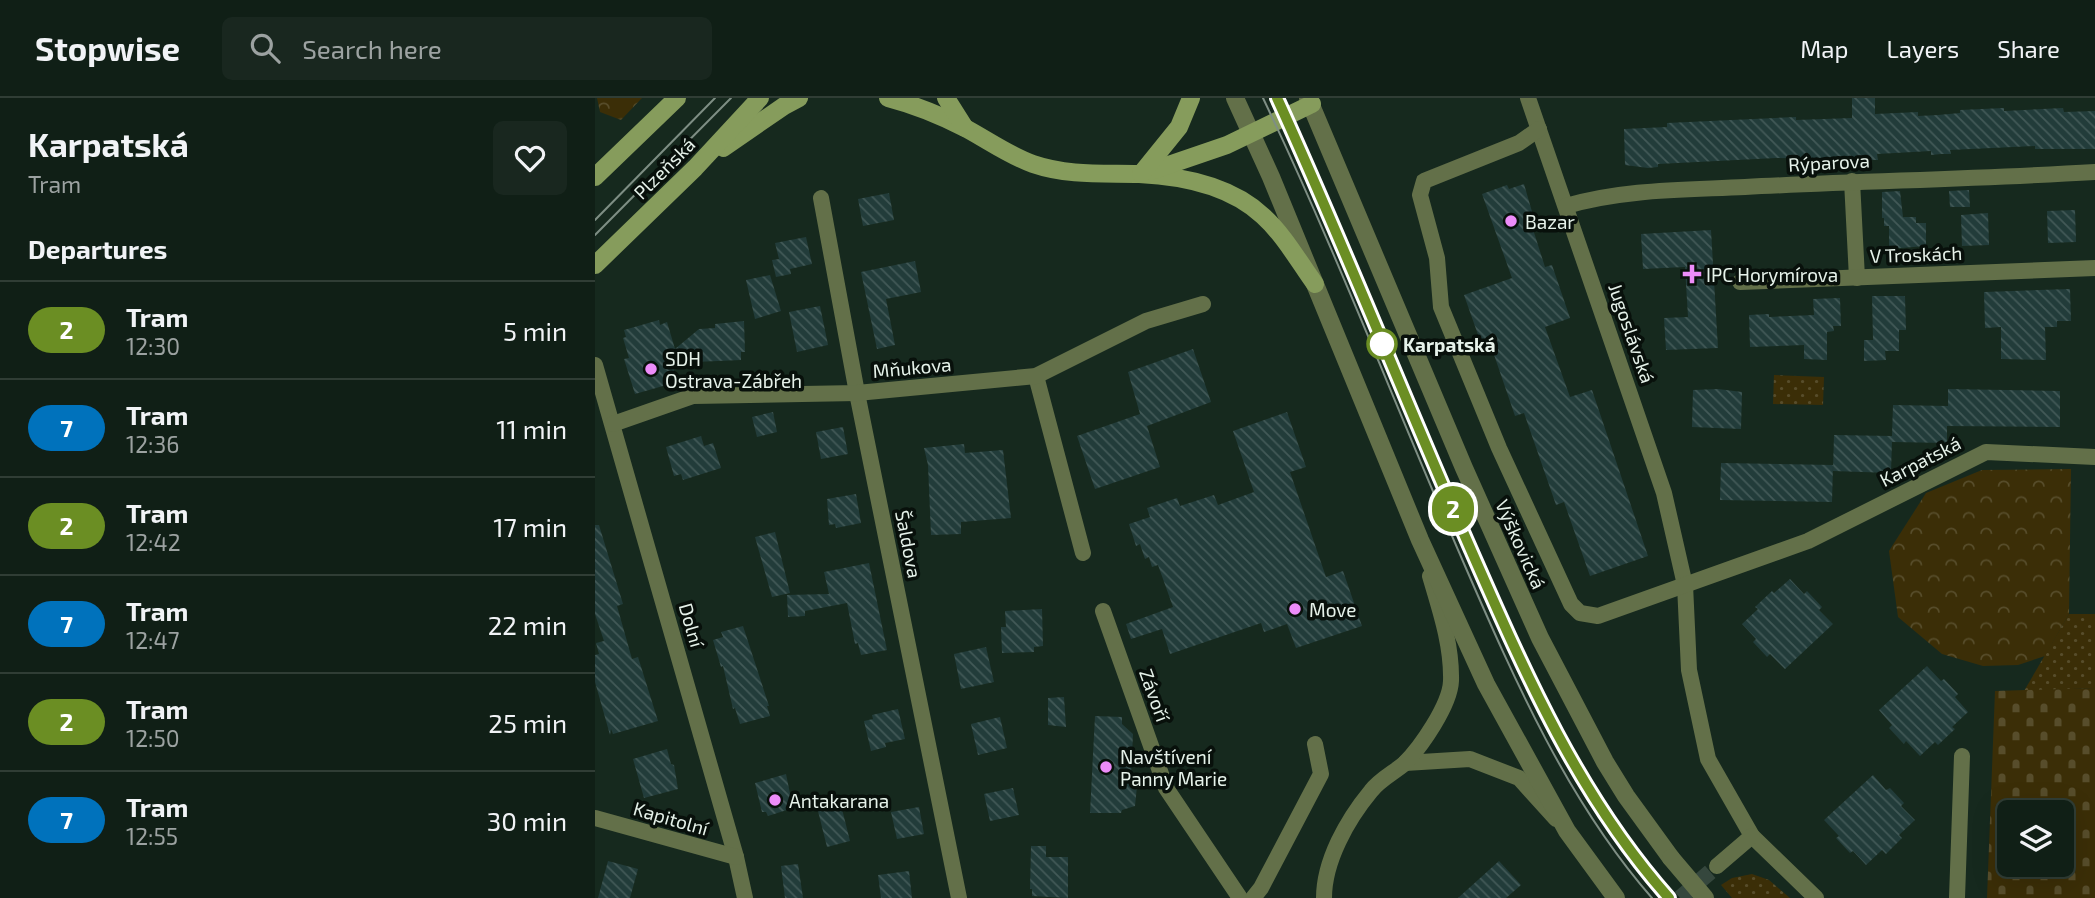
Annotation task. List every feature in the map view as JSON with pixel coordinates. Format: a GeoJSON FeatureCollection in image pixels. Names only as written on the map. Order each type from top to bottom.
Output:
{"type":"FeatureCollection","features":[{"type":"Feature","properties":{"kind":"main road","name":"Plzeňská"},"geometry":{"type":"LineString","coordinates":[[595,177],[677,98]]}},
{"type":"Feature","properties":{"kind":"main road","name":"Plzeňská"},"geometry":{"type":"LineString","coordinates":[[595,265],[695,168],[760,98]]}},
{"type":"Feature","properties":{"kind":"main road"},"geometry":{"type":"LineString","coordinates":[[695,168],[783,106],[799,98]]}},
{"type":"Feature","properties":{"kind":"main road"},"geometry":{"type":"LineString","coordinates":[[888,98],[922,109],[965,128],[1018,157],[1049,168],[1082,173],[1141,174],[1196,181],[1231,196],[1262,215],[1315,284]]}},
{"type":"Feature","properties":{"kind":"main road"},"geometry":{"type":"LineString","coordinates":[[946,98],[965,128]]}},
{"type":"Feature","properties":{"kind":"main road"},"geometry":{"type":"LineString","coordinates":[[1141,174],[1179,127],[1191,98]]}},
{"type":"Feature","properties":{"kind":"main road"},"geometry":{"type":"LineString","coordinates":[[1141,174],[1198,156],[1252,133],[1315,100]]}},
{"type":"Feature","properties":{"kind":"street"},"geometry":{"type":"LineString","coordinates":[[1235,98],[1252,133],[1420,540],[1499,710],[1567,831]]}},
{"type":"Feature","properties":{"kind":"street","name":"Jugoslávská"},"geometry":{"type":"LineString","coordinates":[[1528,98],[1664,493],[1685,585],[1689,670],[1708,759],[1752,836],[1816,898]]}},
{"type":"Feature","properties":{"kind":"street","name":"Výškovická"},"geometry":{"type":"LineString","coordinates":[[1315,100],[1464,468],[1540,638],[1605,762],[1626,796],[1671,858],[1705,898]]}},
{"type":"Feature","properties":{"kind":"street","name":"Karpatská"},"geometry":{"type":"LineString","coordinates":[[1539,129],[1519,142],[1424,181],[1420,195],[1437,258],[1441,307],[1499,448],[1571,604],[1580,613],[1598,616],[1808,541],[1986,452],[2095,457]]}},
{"type":"Feature","properties":{"kind":"street","name":"Rýparova"},"geometry":{"type":"LineString","coordinates":[[1566,206],[1588,199],[1638,192],[2095,172]]}},
{"type":"Feature","properties":{"kind":"street"},"geometry":{"type":"LineString","coordinates":[[1852,181],[1857,278]]}},
{"type":"Feature","properties":{"kind":"street","name":"Šaldova"},"geometry":{"type":"LineString","coordinates":[[821,198],[857,393],[958,898]]}},
{"type":"Feature","properties":{"kind":"street","name":"V Troskách"},"geometry":{"type":"LineString","coordinates":[[1739,282],[2095,268]]}},
{"type":"Feature","properties":{"kind":"street","name":"Mňukova"},"geometry":{"type":"LineString","coordinates":[[613,424],[693,396],[857,393],[1036,376],[1146,321],[1203,304]]}},
{"type":"Feature","properties":{"kind":"street","name":"Dolní"},"geometry":{"type":"LineString","coordinates":[[595,365],[736,858],[745,898]]}},
{"type":"Feature","properties":{"kind":"street"},"geometry":{"type":"LineString","coordinates":[[1036,376],[1083,553]]}},
{"type":"Feature","properties":{"kind":"street"},"geometry":{"type":"LineString","coordinates":[[1324,898],[1333,856],[1348,824],[1372,789],[1405,763],[1433,729],[1451,683],[1446,633],[1420,540]]}},
{"type":"Feature","properties":{"kind":"street","name":"Závoří"},"geometry":{"type":"LineString","coordinates":[[1103,611],[1166,788],[1240,898]]}},
{"type":"Feature","properties":{"kind":"street"},"geometry":{"type":"LineString","coordinates":[[1252,898],[1261,888],[1321,774],[1315,744]]}},
{"type":"Feature","properties":{"kind":"street"},"geometry":{"type":"LineString","coordinates":[[1957,898],[1962,756]]}},
{"type":"Feature","properties":{"kind":"street"},"geometry":{"type":"LineString","coordinates":[[1405,763],[1470,759],[1518,778],[1567,831],[1616,898]]}},
{"type":"Feature","properties":{"kind":"street","name":"Kapitolní"},"geometry":{"type":"LineString","coordinates":[[595,818],[736,858]]}},
{"type":"Feature","properties":{"kind":"street"},"geometry":{"type":"LineString","coordinates":[[1717,866],[1752,836]]}},
{"type":"Feature","properties":{"kind":"green space"},"geometry":{"type":"Polygon","coordinates":[[[597,98],[642,98],[621,120],[600,112],[597,98]]]}},
{"type":"Feature","properties":{"kind":"green space"},"geometry":{"type":"Polygon","coordinates":[[[1774,375],[1824,377],[1823,405],[1773,404],[1774,375]]]}},
{"type":"Feature","properties":{"kind":"green space"},"geometry":{"type":"Polygon","coordinates":[[[2071,469],[2069,614],[2045,656],[2018,665],[1983,666],[1942,654],[1898,617],[1889,551],[1926,493],[1982,470],[2071,469]]]}},
{"type":"Feature","properties":{"kind":"green space"},"geometry":{"type":"Polygon","coordinates":[[[2069,614],[2095,614],[2095,688],[2024,691],[2069,614]]]}},
{"type":"Feature","properties":{"kind":"green space"},"geometry":{"type":"Polygon","coordinates":[[[2095,688],[2095,898],[1987,898],[1995,691],[2095,688]]]}},
{"type":"Feature","properties":{"kind":"green space"},"geometry":{"type":"Polygon","coordinates":[[[1752,874],[1769,880],[1790,898],[1732,898],[1721,885],[1732,878],[1752,874]]]}},
{"type":"Feature","properties":{"kind":"building"},"geometry":{"type":"Polygon","coordinates":[[[1852,98],[1875,98],[1875,114],[1918,112],[1918,116],[2004,108],[2004,111],[2063,108],[2064,112],[2095,111],[2095,149],[2035,149],[2035,146],[1950,150],[1951,154],[1931,155],[1931,151],[1877,154],[1878,160],[1776,158],[1658,164],[1658,167],[1648,168],[1625,165],[1624,129],[1667,127],[1667,123],[1796,117],[1796,120],[1852,118],[1852,98]]]}},
{"type":"Feature","properties":{"kind":"building"},"geometry":{"type":"Polygon","coordinates":[[[1524,184],[1535,222],[1531,223],[1545,267],[1552,265],[1570,318],[1545,327],[1570,397],[1592,390],[1648,556],[1590,576],[1564,502],[1556,505],[1524,413],[1515,416],[1491,346],[1483,349],[1464,295],[1512,278],[1482,194],[1507,185],[1509,189],[1524,184]]]}},
{"type":"Feature","properties":{"kind":"building"},"geometry":{"type":"Polygon","coordinates":[[[1969,190],[1970,207],[1950,207],[1949,191],[1969,190]]]}},
{"type":"Feature","properties":{"kind":"building"},"geometry":{"type":"Polygon","coordinates":[[[1900,191],[1903,217],[1916,217],[1916,223],[1926,223],[1926,246],[1889,249],[1889,226],[1884,226],[1882,218],[1882,192],[1900,191]]]}},
{"type":"Feature","properties":{"kind":"building"},"geometry":{"type":"Polygon","coordinates":[[[889,193],[894,220],[863,226],[858,199],[889,193]]]}},
{"type":"Feature","properties":{"kind":"building"},"geometry":{"type":"Polygon","coordinates":[[[2075,210],[2076,242],[2048,243],[2047,211],[2075,210]]]}},
{"type":"Feature","properties":{"kind":"building"},"geometry":{"type":"Polygon","coordinates":[[[1988,213],[1989,245],[1962,246],[1961,215],[1988,213]]]}},
{"type":"Feature","properties":{"kind":"building"},"geometry":{"type":"Polygon","coordinates":[[[1711,230],[1718,348],[1666,350],[1664,318],[1688,317],[1685,267],[1643,269],[1641,234],[1711,230]]]}},
{"type":"Feature","properties":{"kind":"building"},"geometry":{"type":"Polygon","coordinates":[[[806,237],[812,264],[790,269],[791,274],[776,277],[772,260],[779,259],[775,243],[806,237]]]}},
{"type":"Feature","properties":{"kind":"building"},"geometry":{"type":"Polygon","coordinates":[[[915,261],[921,292],[886,299],[895,345],[877,349],[861,272],[915,261]]]}},
{"type":"Feature","properties":{"kind":"building"},"geometry":{"type":"Polygon","coordinates":[[[770,275],[781,311],[755,319],[746,280],[770,275]]]}},
{"type":"Feature","properties":{"kind":"building"},"geometry":{"type":"Polygon","coordinates":[[[2070,289],[2071,321],[2057,321],[2057,327],[2045,327],[2046,360],[2001,359],[2001,327],[1985,328],[1984,292],[2070,289]]]}},
{"type":"Feature","properties":{"kind":"building"},"geometry":{"type":"Polygon","coordinates":[[[1872,296],[1905,296],[1906,330],[1899,330],[1899,351],[1885,351],[1886,360],[1864,361],[1864,340],[1873,340],[1872,296]]]}},
{"type":"Feature","properties":{"kind":"building"},"geometry":{"type":"Polygon","coordinates":[[[1840,298],[1841,326],[1833,326],[1834,331],[1827,332],[1827,360],[1804,359],[1804,345],[1750,347],[1749,315],[1814,315],[1813,299],[1840,298]]]}},
{"type":"Feature","properties":{"kind":"building"},"geometry":{"type":"Polygon","coordinates":[[[820,306],[828,345],[797,352],[789,312],[820,306]]]}},
{"type":"Feature","properties":{"kind":"building"},"geometry":{"type":"Polygon","coordinates":[[[659,320],[660,325],[667,322],[675,349],[699,329],[715,328],[715,324],[744,321],[745,352],[741,352],[741,360],[672,363],[677,382],[635,394],[624,359],[629,358],[623,338],[626,337],[624,330],[659,320]]]}},
{"type":"Feature","properties":{"kind":"building"},"geometry":{"type":"Polygon","coordinates":[[[1193,349],[1211,402],[1147,426],[1160,467],[1095,489],[1077,436],[1140,414],[1128,372],[1193,349]]]}},
{"type":"Feature","properties":{"kind":"building"},"geometry":{"type":"Polygon","coordinates":[[[1948,389],[2060,391],[2060,427],[1947,426],[1947,443],[1892,440],[1891,473],[1833,471],[1834,435],[1892,436],[1893,405],[1948,406],[1948,389]]]}},
{"type":"Feature","properties":{"kind":"building"},"geometry":{"type":"Polygon","coordinates":[[[1693,390],[1742,392],[1741,429],[1692,427],[1693,390]]]}},
{"type":"Feature","properties":{"kind":"building"},"geometry":{"type":"Polygon","coordinates":[[[773,412],[777,432],[757,437],[752,417],[773,412]]]}},
{"type":"Feature","properties":{"kind":"building"},"geometry":{"type":"Polygon","coordinates":[[[1287,412],[1306,467],[1290,472],[1326,577],[1343,571],[1362,626],[1296,648],[1287,624],[1264,632],[1261,623],[1170,654],[1162,629],[1131,639],[1126,624],[1173,607],[1158,565],[1152,567],[1149,557],[1145,559],[1140,544],[1136,546],[1129,524],[1150,517],[1147,508],[1177,498],[1180,506],[1214,495],[1218,505],[1254,492],[1233,431],[1287,412]]]}},
{"type":"Feature","properties":{"kind":"building"},"geometry":{"type":"Polygon","coordinates":[[[843,427],[848,454],[821,459],[816,432],[843,427]]]}},
{"type":"Feature","properties":{"kind":"building"},"geometry":{"type":"Polygon","coordinates":[[[701,436],[704,446],[713,443],[721,468],[683,480],[681,474],[674,476],[666,447],[701,436]]]}},
{"type":"Feature","properties":{"kind":"building"},"geometry":{"type":"Polygon","coordinates":[[[964,444],[965,453],[1003,450],[1011,518],[961,522],[961,534],[931,535],[928,465],[924,448],[964,444]]]}},
{"type":"Feature","properties":{"kind":"building"},"geometry":{"type":"Polygon","coordinates":[[[1721,463],[1833,465],[1832,502],[1720,500],[1721,463]]]}},
{"type":"Feature","properties":{"kind":"building"},"geometry":{"type":"Polygon","coordinates":[[[856,494],[861,523],[836,528],[835,524],[829,525],[827,499],[856,494]]]}},
{"type":"Feature","properties":{"kind":"building"},"geometry":{"type":"Polygon","coordinates":[[[595,525],[599,525],[623,604],[617,606],[632,659],[638,657],[658,721],[613,734],[611,729],[610,735],[595,682],[595,655],[599,654],[596,643],[604,641],[595,614],[595,525]]]}},
{"type":"Feature","properties":{"kind":"building"},"geometry":{"type":"Polygon","coordinates":[[[775,532],[790,593],[772,597],[755,537],[775,532]]]}},
{"type":"Feature","properties":{"kind":"building"},"geometry":{"type":"Polygon","coordinates":[[[869,563],[887,650],[861,655],[858,643],[855,644],[847,603],[805,611],[805,616],[788,617],[787,595],[829,594],[824,572],[869,563]]]}},
{"type":"Feature","properties":{"kind":"building"},"geometry":{"type":"Polygon","coordinates":[[[1790,579],[1804,594],[1807,591],[1822,607],[1819,610],[1833,624],[1785,669],[1770,654],[1767,657],[1753,642],[1756,639],[1742,624],[1772,591],[1774,593],[1790,579]]]}},
{"type":"Feature","properties":{"kind":"building"},"geometry":{"type":"Polygon","coordinates":[[[1042,609],[1043,646],[1034,647],[1034,652],[1002,653],[1001,627],[1006,627],[1005,611],[1042,609]]]}},
{"type":"Feature","properties":{"kind":"building"},"geometry":{"type":"Polygon","coordinates":[[[743,626],[770,716],[740,724],[713,640],[723,637],[721,632],[743,626]]]}},
{"type":"Feature","properties":{"kind":"building"},"geometry":{"type":"Polygon","coordinates":[[[986,647],[994,682],[961,689],[954,654],[986,647]]]}},
{"type":"Feature","properties":{"kind":"building"},"geometry":{"type":"Polygon","coordinates":[[[1927,666],[1958,694],[1955,697],[1968,712],[1938,745],[1935,742],[1920,756],[1889,728],[1892,725],[1879,710],[1927,666]]]}},
{"type":"Feature","properties":{"kind":"building"},"geometry":{"type":"Polygon","coordinates":[[[1064,697],[1066,727],[1048,725],[1048,698],[1064,697]]]}},
{"type":"Feature","properties":{"kind":"building"},"geometry":{"type":"Polygon","coordinates":[[[898,709],[905,739],[885,743],[886,747],[871,751],[864,721],[873,719],[872,715],[898,709]]]}},
{"type":"Feature","properties":{"kind":"building","name":"Navštívení Panny Marie"},"geometry":{"type":"Polygon","coordinates":[[[1095,716],[1122,717],[1122,724],[1133,734],[1131,776],[1138,776],[1135,806],[1122,810],[1121,813],[1090,813],[1095,716]]]}},
{"type":"Feature","properties":{"kind":"building"},"geometry":{"type":"Polygon","coordinates":[[[1000,717],[1007,748],[978,755],[971,724],[1000,717]]]}},
{"type":"Feature","properties":{"kind":"building"},"geometry":{"type":"Polygon","coordinates":[[[667,749],[671,764],[674,765],[678,789],[644,798],[633,759],[667,749]]]}},
{"type":"Feature","properties":{"kind":"building"},"geometry":{"type":"Polygon","coordinates":[[[786,774],[793,808],[768,816],[766,812],[762,812],[755,783],[786,774]]]}},
{"type":"Feature","properties":{"kind":"building"},"geometry":{"type":"Polygon","coordinates":[[[1873,775],[1886,790],[1890,788],[1904,803],[1901,806],[1915,820],[1899,835],[1902,838],[1886,854],[1882,850],[1866,865],[1836,838],[1839,836],[1824,820],[1873,775]]]}},
{"type":"Feature","properties":{"kind":"building"},"geometry":{"type":"Polygon","coordinates":[[[1013,788],[1019,815],[990,821],[984,794],[1013,788]]]}},
{"type":"Feature","properties":{"kind":"building"},"geometry":{"type":"Polygon","coordinates":[[[839,797],[850,841],[827,847],[816,803],[839,797]]]}},
{"type":"Feature","properties":{"kind":"building"},"geometry":{"type":"Polygon","coordinates":[[[919,807],[924,834],[897,839],[891,812],[919,807]]]}},
{"type":"Feature","properties":{"kind":"building"},"geometry":{"type":"Polygon","coordinates":[[[1031,846],[1046,846],[1046,857],[1068,857],[1068,898],[1032,896],[1031,846]]]}},
{"type":"Feature","properties":{"kind":"building"},"geometry":{"type":"Polygon","coordinates":[[[608,861],[638,869],[630,898],[598,898],[608,861]]]}},
{"type":"Feature","properties":{"kind":"building"},"geometry":{"type":"Polygon","coordinates":[[[1499,861],[1521,885],[1506,898],[1458,898],[1499,861]]]}},
{"type":"Feature","properties":{"kind":"building"},"geometry":{"type":"Polygon","coordinates":[[[798,864],[803,898],[785,898],[781,866],[798,864]]]}},
{"type":"Feature","properties":{"kind":"building"},"geometry":{"type":"Polygon","coordinates":[[[909,871],[912,898],[881,898],[878,875],[909,871]]]}},
{"type":"Feature","properties":{"kind":"tunnel"},"geometry":{"type":"LineString","coordinates":[[1680,898],[1717,866]]}},
{"type":"Feature","properties":{"kind":"tram line"},"geometry":{"type":"LineString","coordinates":[[595,220],[715,98]]}},
{"type":"Feature","properties":{"kind":"tram line"},"geometry":{"type":"LineString","coordinates":[[595,235],[731,98]]}},
{"type":"Feature","properties":{"kind":"tram line"},"geometry":{"type":"LineString","coordinates":[[1263,98],[1316,214],[1503,653],[1569,781],[1594,822],[1652,898]]}},
{"type":"Feature","properties":{"kind":"tram line"},"geometry":{"type":"LineString","coordinates":[[1277,98],[1466,541],[1531,682],[1606,816],[1669,898]]}},
{"type":"Feature","properties":{"kind":"tram line","name":"2"},"geometry":{"type":"LineString","coordinates":[[1277,98],[1413,418],[1534,690],[1598,804],[1649,876],[1669,898]]}},
{"type":"Feature","properties":{"kind":"place","name":"Bazar"},"geometry":{"type":"Point","coordinates":[1511,221]}},
{"type":"Feature","properties":{"kind":"place","name":"IPC Horymírova"},"geometry":{"type":"Point","coordinates":[1692,274]}},
{"type":"Feature","properties":{"kind":"place","name":"Karpatská"},"geometry":{"type":"Point","coordinates":[1382,344]}},
{"type":"Feature","properties":{"kind":"place","name":"SDH Ostrava-Zábřeh"},"geometry":{"type":"Point","coordinates":[651,369]}},
{"type":"Feature","properties":{"kind":"place","name":"Move"},"geometry":{"type":"Point","coordinates":[1295,609]}},
{"type":"Feature","properties":{"kind":"place","name":"Navštívení Panny Marie"},"geometry":{"type":"Point","coordinates":[1106,767]}},
{"type":"Feature","properties":{"kind":"place","name":"Antakarana"},"geometry":{"type":"Point","coordinates":[775,800]}}]}
